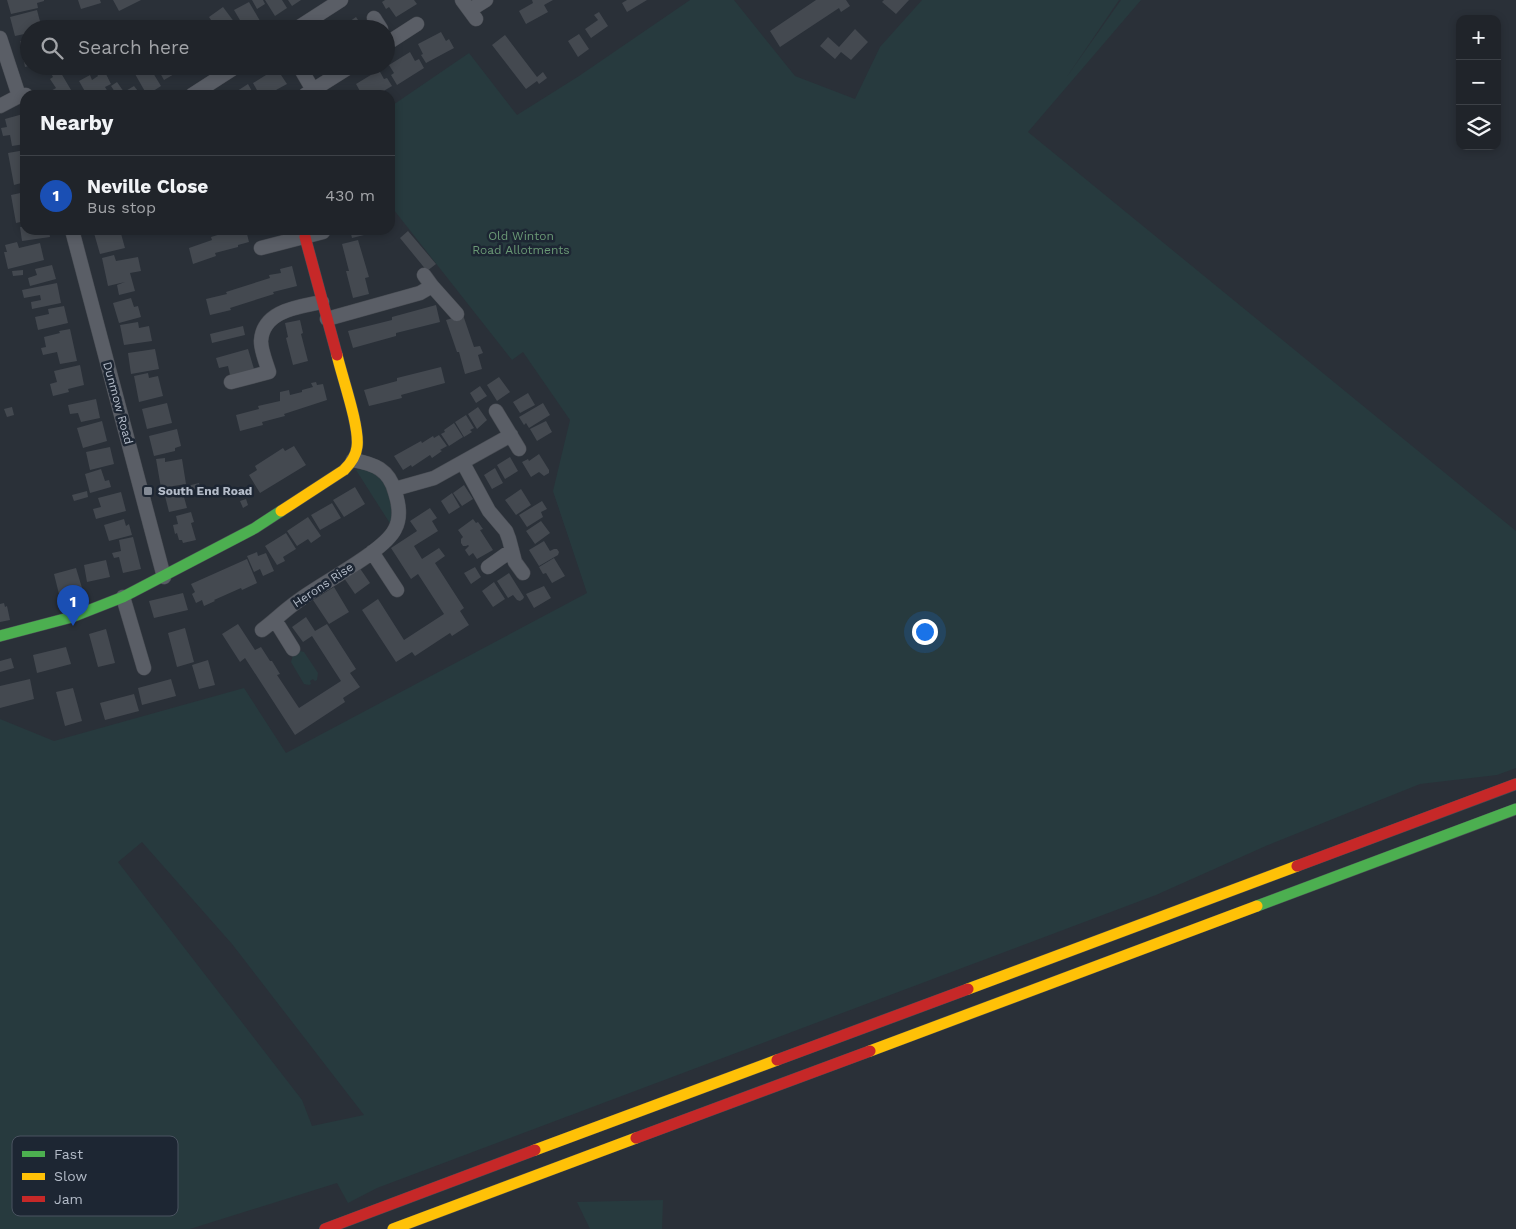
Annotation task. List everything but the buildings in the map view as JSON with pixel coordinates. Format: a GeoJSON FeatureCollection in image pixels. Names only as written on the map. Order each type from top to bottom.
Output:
{"type":"FeatureCollection","features":[{"type":"Feature","properties":{"kind":"main road"},"geometry":{"type":"LineString","coordinates":[[0,636],[64,619],[123,597],[255,528],[344,470],[353,460],[357,448],[357,431],[305,237]]}},
{"type":"Feature","properties":{"kind":"main road"},"geometry":{"type":"LineString","coordinates":[[325,1229],[1516,784]]}},
{"type":"Feature","properties":{"kind":"main road"},"geometry":{"type":"LineString","coordinates":[[392,1229],[1516,809]]}},
{"type":"Feature","properties":{"kind":"street"},"geometry":{"type":"LineString","coordinates":[[310,20],[341,0]]}},
{"type":"Feature","properties":{"kind":"street"},"geometry":{"type":"LineString","coordinates":[[469,10],[486,0]]}},
{"type":"Feature","properties":{"kind":"street"},"geometry":{"type":"LineString","coordinates":[[395,36],[417,24]]}},
{"type":"Feature","properties":{"kind":"street"},"geometry":{"type":"LineString","coordinates":[[1,47],[22,90]]}},
{"type":"Feature","properties":{"kind":"street"},"geometry":{"type":"LineString","coordinates":[[200,90],[223,75]]}},
{"type":"Feature","properties":{"kind":"street"},"geometry":{"type":"LineString","coordinates":[[302,75],[308,90]]}},
{"type":"Feature","properties":{"kind":"street"},"geometry":{"type":"LineString","coordinates":[[312,90],[336,75]]}},
{"type":"Feature","properties":{"kind":"street"},"geometry":{"type":"LineString","coordinates":[[0,106],[20,97]]}},
{"type":"Feature","properties":{"kind":"street","name":"Dunmow Road"},"geometry":{"type":"LineString","coordinates":[[73,235],[164,576]]}},
{"type":"Feature","properties":{"kind":"street"},"geometry":{"type":"LineString","coordinates":[[261,248],[312,235]]}},
{"type":"Feature","properties":{"kind":"street"},"geometry":{"type":"LineString","coordinates":[[327,319],[420,293],[428,280],[457,314]]}},
{"type":"Feature","properties":{"kind":"street"},"geometry":{"type":"LineString","coordinates":[[232,382],[269,372],[261,340],[266,325],[274,316],[284,311],[322,302]]}},
{"type":"Feature","properties":{"kind":"street"},"geometry":{"type":"LineString","coordinates":[[496,411],[519,449]]}},
{"type":"Feature","properties":{"kind":"street"},"geometry":{"type":"LineString","coordinates":[[395,489],[434,478],[511,435]]}},
{"type":"Feature","properties":{"kind":"street","name":"Herons Rise"},"geometry":{"type":"LineString","coordinates":[[262,630],[297,601],[386,542],[396,528],[399,515],[395,489],[384,472],[378,467],[353,460]]}},
{"type":"Feature","properties":{"kind":"street"},"geometry":{"type":"LineString","coordinates":[[463,463],[489,511],[506,531],[515,562],[523,573]]}},
{"type":"Feature","properties":{"kind":"street"},"geometry":{"type":"LineString","coordinates":[[488,567],[512,550]]}},
{"type":"Feature","properties":{"kind":"street"},"geometry":{"type":"LineString","coordinates":[[372,552],[397,590]]}},
{"type":"Feature","properties":{"kind":"street"},"geometry":{"type":"LineString","coordinates":[[123,597],[144,668]]}},
{"type":"Feature","properties":{"kind":"street"},"geometry":{"type":"LineString","coordinates":[[275,620],[293,649]]}},
{"type":"Feature","properties":{"kind":"green space","name":"Old Winton Road Allotments"},"geometry":{"type":"Polygon","coordinates":[[[690,0],[734,0],[795,76],[855,99],[880,47],[922,0],[1119,0],[1066,78],[1121,0],[1141,0],[1028,132],[1516,531],[1516,768],[1497,775],[1420,784],[1268,845],[1156,895],[377,1188],[348,1203],[337,1183],[190,1229],[0,1229],[0,719],[54,741],[244,688],[286,753],[587,593],[553,491],[570,420],[523,352],[512,360],[395,211],[395,104],[469,53],[517,115],[579,76],[690,0]],[[142,842],[118,862],[302,1100],[312,1126],[364,1115],[232,944],[142,842]]]}},
{"type":"Feature","properties":{"kind":"green space"},"geometry":{"type":"Polygon","coordinates":[[[363,469],[372,472],[378,477],[388,491],[392,508],[391,525],[356,470],[363,469]]]}},
{"type":"Feature","properties":{"kind":"green space"},"geometry":{"type":"Polygon","coordinates":[[[300,651],[304,652],[318,673],[317,680],[313,679],[309,685],[304,684],[291,662],[293,655],[300,651]]]}},
{"type":"Feature","properties":{"kind":"green space"},"geometry":{"type":"Polygon","coordinates":[[[663,1200],[662,1229],[590,1229],[577,1202],[663,1200]]]}},
{"type":"Feature","properties":{"kind":"traffic: fast"},"geometry":{"type":"LineString","coordinates":[[0,636],[72,617],[123,597],[255,528],[281,511]]}},
{"type":"Feature","properties":{"kind":"traffic: fast"},"geometry":{"type":"LineString","coordinates":[[1257,906],[1516,809]]}},
{"type":"Feature","properties":{"kind":"traffic: slow"},"geometry":{"type":"LineString","coordinates":[[281,511],[344,470],[356,453],[356,427],[337,355]]}},
{"type":"Feature","properties":{"kind":"traffic: slow"},"geometry":{"type":"LineString","coordinates":[[968,989],[1297,866]]}},
{"type":"Feature","properties":{"kind":"traffic: slow"},"geometry":{"type":"LineString","coordinates":[[870,1051],[1257,906]]}},
{"type":"Feature","properties":{"kind":"traffic: slow"},"geometry":{"type":"LineString","coordinates":[[535,1150],[777,1060]]}},
{"type":"Feature","properties":{"kind":"traffic: slow"},"geometry":{"type":"LineString","coordinates":[[393,1229],[636,1138]]}},
{"type":"Feature","properties":{"kind":"traffic: jam"},"geometry":{"type":"LineString","coordinates":[[305,237],[337,355]]}},
{"type":"Feature","properties":{"kind":"traffic: jam"},"geometry":{"type":"LineString","coordinates":[[1297,866],[1516,784]]}},
{"type":"Feature","properties":{"kind":"traffic: jam"},"geometry":{"type":"LineString","coordinates":[[777,1060],[968,989]]}},
{"type":"Feature","properties":{"kind":"traffic: jam"},"geometry":{"type":"LineString","coordinates":[[636,1138],[870,1051]]}},
{"type":"Feature","properties":{"kind":"traffic: jam"},"geometry":{"type":"LineString","coordinates":[[325,1229],[535,1150]]}},
{"type":"Feature","properties":{"kind":"place","name":"South End Road"},"geometry":{"type":"Point","coordinates":[148,491]}},
{"type":"Feature","properties":{"kind":"place","name":"Neville Close"},"geometry":{"type":"Point","coordinates":[73,626]}}]}
